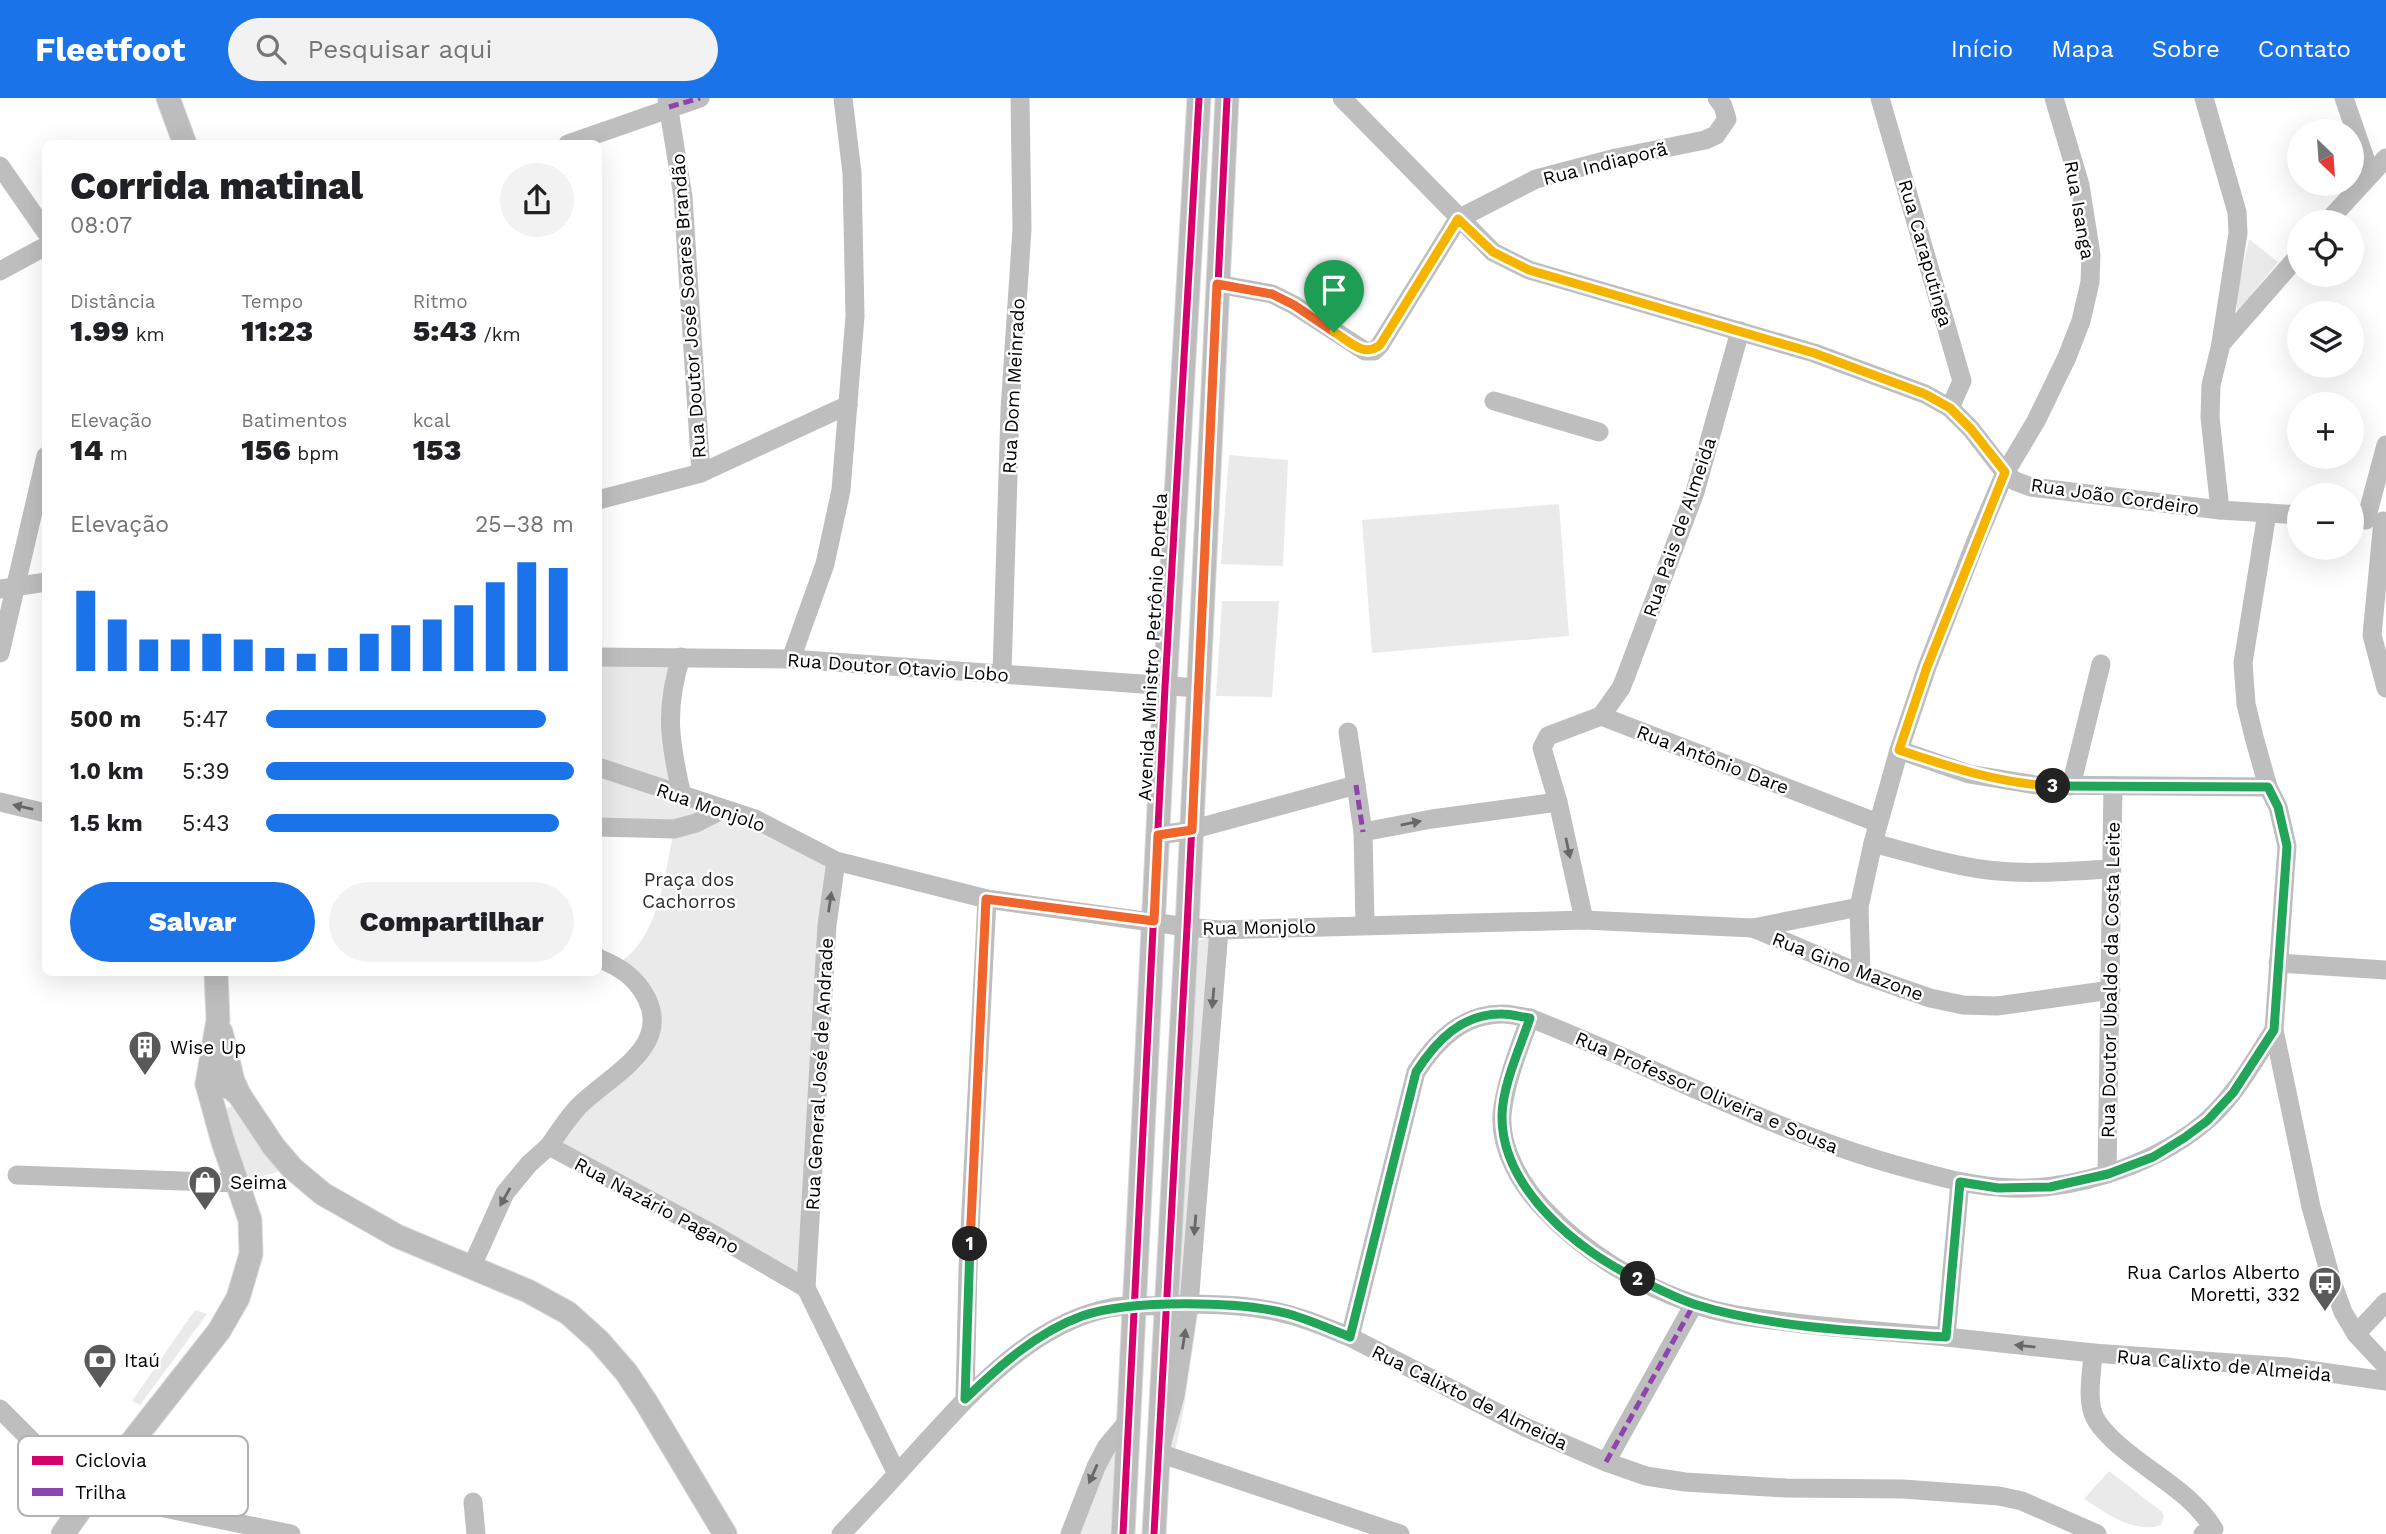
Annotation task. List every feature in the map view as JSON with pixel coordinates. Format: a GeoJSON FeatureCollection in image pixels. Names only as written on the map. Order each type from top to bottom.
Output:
{"type":"FeatureCollection","features":[{"type":"Feature","properties":{"kind":"main road"},"geometry":{"type":"LineString","coordinates":[[168,98],[184,140]]}},
{"type":"Feature","properties":{"kind":"main road","name":"Avenida Ministro Petrônio Portela"},"geometry":{"type":"LineString","coordinates":[[1122,1534],[1165,687],[1199,98]]}},
{"type":"Feature","properties":{"kind":"main road"},"geometry":{"type":"LineString","coordinates":[[1154,1534],[1159,1453],[1178,1305],[1187,927],[1227,98]]}},
{"type":"Feature","properties":{"kind":"main road"},"geometry":{"type":"LineString","coordinates":[[216,976],[218,1020],[233,1081],[274,1147],[292,1168],[323,1195],[397,1236],[528,1291],[568,1313],[599,1341],[626,1372],[725,1534]]}},
{"type":"Feature","properties":{"kind":"main road"},"geometry":{"type":"LineString","coordinates":[[136,1436],[219,1331],[238,1298],[251,1254],[246,1203],[223,1142],[207,1084],[218,1020]]}},
{"type":"Feature","properties":{"kind":"main road"},"geometry":{"type":"LineString","coordinates":[[207,1084],[230,1087],[240,1096]]}},
{"type":"Feature","properties":{"kind":"main road"},"geometry":{"type":"LineString","coordinates":[[63,1534],[75,1516]]}},
{"type":"Feature","properties":{"kind":"street"},"geometry":{"type":"LineString","coordinates":[[578,140],[668,103],[700,98]]}},
{"type":"Feature","properties":{"kind":"street"},"geometry":{"type":"LineString","coordinates":[[791,659],[825,564],[841,490],[855,316],[852,173],[843,98]]}},
{"type":"Feature","properties":{"kind":"street","name":"Rua Dom Meinrado"},"geometry":{"type":"LineString","coordinates":[[1002,673],[1010,410],[1022,229],[1020,98]]}},
{"type":"Feature","properties":{"kind":"street","name":"Rua Indiaporã"},"geometry":{"type":"LineString","coordinates":[[1458,219],[1536,179],[1616,158],[1705,140],[1716,135],[1727,119],[1717,98]]}},
{"type":"Feature","properties":{"kind":"street","name":"Rua Caraputinga"},"geometry":{"type":"LineString","coordinates":[[1880,98],[1962,381],[1950,408]]}},
{"type":"Feature","properties":{"kind":"street","name":"Rua Isanga"},"geometry":{"type":"LineString","coordinates":[[1861,974],[1859,907],[1878,823],[1899,750],[1927,667],[2005,472],[2036,421],[2067,357],[2081,321],[2090,282],[2091,255],[2080,185],[2054,98]]}},
{"type":"Feature","properties":{"kind":"street"},"geometry":{"type":"LineString","coordinates":[[2204,98],[2237,212],[2238,233],[2210,396],[2220,510]]}},
{"type":"Feature","properties":{"kind":"street"},"geometry":{"type":"LineString","coordinates":[[2344,98],[2370,173]]}},
{"type":"Feature","properties":{"kind":"street","name":"Rua Doutor José Soares Brandão"},"geometry":{"type":"LineString","coordinates":[[668,103],[683,197],[701,474]]}},
{"type":"Feature","properties":{"kind":"street","name":"Rua João Cordeiro"},"geometry":{"type":"LineString","coordinates":[[1354,103],[1458,219],[1493,252],[1529,270],[1821,355],[1925,394],[1950,408],[2015,481],[2031,487],[2220,510],[2287,514]]}},
{"type":"Feature","properties":{"kind":"street"},"geometry":{"type":"LineString","coordinates":[[2338,210],[2386,159]]}},
{"type":"Feature","properties":{"kind":"street"},"geometry":{"type":"LineString","coordinates":[[0,166],[42,226]]}},
{"type":"Feature","properties":{"kind":"street"},"geometry":{"type":"LineString","coordinates":[[1217,284],[1272,294],[1294,305],[1365,351],[1374,351],[1458,219]]}},
{"type":"Feature","properties":{"kind":"street"},"geometry":{"type":"LineString","coordinates":[[0,271],[42,248]]}},
{"type":"Feature","properties":{"kind":"street"},"geometry":{"type":"LineString","coordinates":[[2221,344],[2287,269]]}},
{"type":"Feature","properties":{"kind":"street","name":"Rua Pais de Almeida"},"geometry":{"type":"LineString","coordinates":[[1601,716],[1628,673],[1695,492],[1740,331]]}},
{"type":"Feature","properties":{"kind":"street"},"geometry":{"type":"LineString","coordinates":[[1494,401],[1599,432]]}},
{"type":"Feature","properties":{"kind":"street"},"geometry":{"type":"LineString","coordinates":[[602,499],[701,474],[848,405]]}},
{"type":"Feature","properties":{"kind":"street"},"geometry":{"type":"LineString","coordinates":[[2386,444],[2372,520],[2379,636],[2386,688]]}},
{"type":"Feature","properties":{"kind":"street"},"geometry":{"type":"LineString","coordinates":[[0,653],[7,588],[42,470]]}},
{"type":"Feature","properties":{"kind":"street"},"geometry":{"type":"LineString","coordinates":[[2267,513],[2244,663],[2246,704],[2268,787],[2278,807],[2287,846],[2274,1030],[2311,1208],[2332,1282],[2343,1312],[2356,1334],[2386,1366]]}},
{"type":"Feature","properties":{"kind":"street"},"geometry":{"type":"LineString","coordinates":[[7,588],[42,583]]}},
{"type":"Feature","properties":{"kind":"street","name":"Rua Doutor Otavio Lobo"},"geometry":{"type":"LineString","coordinates":[[602,657],[791,659],[1198,688]]}},
{"type":"Feature","properties":{"kind":"street"},"geometry":{"type":"LineString","coordinates":[[681,657],[672,686],[670,743],[682,796]]}},
{"type":"Feature","properties":{"kind":"street"},"geometry":{"type":"LineString","coordinates":[[2071,786],[2101,664]]}},
{"type":"Feature","properties":{"kind":"street"},"geometry":{"type":"LineString","coordinates":[[1584,920],[1558,802],[1542,748],[1544,739],[1548,736],[1601,716]]}},
{"type":"Feature","properties":{"kind":"street","name":"Rua Antônio Dare"},"geometry":{"type":"LineString","coordinates":[[1601,716],[1878,823]]}},
{"type":"Feature","properties":{"kind":"street"},"geometry":{"type":"LineString","coordinates":[[1348,732],[1363,832],[1365,925]]}},
{"type":"Feature","properties":{"kind":"street"},"geometry":{"type":"LineString","coordinates":[[1899,750],[1969,774],[2002,780],[2071,786],[2268,787]]}},
{"type":"Feature","properties":{"kind":"street","name":"Rua Monjolo"},"geometry":{"type":"LineString","coordinates":[[602,768],[755,819],[836,861],[986,899],[1187,927],[1219,930],[1584,920],[1753,928],[1859,907]]}},
{"type":"Feature","properties":{"kind":"street"},"geometry":{"type":"LineString","coordinates":[[1158,835],[1192,830],[1356,785]]}},
{"type":"Feature","properties":{"kind":"street","name":"Rua Doutor Ubaldo da Costa Leite"},"geometry":{"type":"LineString","coordinates":[[2108,1174],[2113,786]]}},
{"type":"Feature","properties":{"kind":"street"},"geometry":{"type":"LineString","coordinates":[[0,802],[42,812]]}},
{"type":"Feature","properties":{"kind":"street"},"geometry":{"type":"LineString","coordinates":[[1363,832],[1432,819],[1558,802]]}},
{"type":"Feature","properties":{"kind":"street"},"geometry":{"type":"LineString","coordinates":[[602,827],[674,829],[696,823],[724,809]]}},
{"type":"Feature","properties":{"kind":"street"},"geometry":{"type":"LineString","coordinates":[[1873,843],[1988,870],[2018,872],[2111,869]]}},
{"type":"Feature","properties":{"kind":"street","name":"Rua General José de Andrade"},"geometry":{"type":"LineString","coordinates":[[806,1288],[827,925],[836,861]]}},
{"type":"Feature","properties":{"kind":"street"},"geometry":{"type":"LineString","coordinates":[[965,1399],[968,1269],[986,899]]}},
{"type":"Feature","properties":{"kind":"street","name":"Rua Gino Mazone"},"geometry":{"type":"LineString","coordinates":[[1753,928],[1861,974],[1930,998],[1963,1005],[1997,1006],[2111,990]]}},
{"type":"Feature","properties":{"kind":"street"},"geometry":{"type":"LineString","coordinates":[[1178,1305],[1219,930]]}},
{"type":"Feature","properties":{"kind":"street"},"geometry":{"type":"LineString","coordinates":[[471,1268],[505,1193],[529,1164],[549,1146],[579,1107],[631,1063],[645,1045],[653,1028],[651,1009],[631,976],[602,960]]}},
{"type":"Feature","properties":{"kind":"street"},"geometry":{"type":"LineString","coordinates":[[2278,963],[2386,970]]}},
{"type":"Feature","properties":{"kind":"street","name":"Rua Professor Oliveira e Sousa"},"geometry":{"type":"LineString","coordinates":[[1350,1337],[1416,1072],[1431,1048],[1453,1028],[1475,1019],[1502,1014],[1530,1018],[1791,1130],[1877,1161],[1960,1182],[1998,1188],[2050,1187],[2108,1174],[2153,1157],[2207,1121],[2233,1093],[2274,1030]]}},
{"type":"Feature","properties":{"kind":"street"},"geometry":{"type":"LineString","coordinates":[[1530,1018],[1510,1077],[1502,1116],[1506,1149],[1517,1174],[1533,1199],[1565,1232],[1621,1272],[1694,1304],[1728,1313],[1863,1331],[2093,1353]]}},
{"type":"Feature","properties":{"kind":"street","name":"Rua Nazário Pagano"},"geometry":{"type":"LineString","coordinates":[[549,1146],[713,1234],[806,1288]]}},
{"type":"Feature","properties":{"kind":"street"},"geometry":{"type":"LineString","coordinates":[[17,1175],[237,1183]]}},
{"type":"Feature","properties":{"kind":"street"},"geometry":{"type":"LineString","coordinates":[[1946,1337],[1960,1182]]}},
{"type":"Feature","properties":{"kind":"street"},"geometry":{"type":"LineString","coordinates":[[806,1288],[897,1474]]}},
{"type":"Feature","properties":{"kind":"street"},"geometry":{"type":"LineString","coordinates":[[2356,1334],[2386,1302]]}},
{"type":"Feature","properties":{"kind":"street"},"geometry":{"type":"LineString","coordinates":[[1606,1462],[1694,1304]]}},
{"type":"Feature","properties":{"kind":"street","name":"Rua Calixto de Almeida"},"geometry":{"type":"LineString","coordinates":[[841,1534],[997,1368],[1051,1331],[1080,1317],[1111,1307],[1178,1305],[1255,1308],[1289,1314],[1350,1337],[1525,1427],[1646,1476],[1685,1482],[1786,1488],[1903,1489],[1999,1496],[2022,1501],[2097,1534]]}},
{"type":"Feature","properties":{"kind":"street","name":"Rua Calixto de Almeida"},"geometry":{"type":"LineString","coordinates":[[2211,1532],[2204,1513],[2191,1500],[2125,1451],[2095,1418],[2091,1404],[2093,1353],[2287,1367],[2386,1381]]}},
{"type":"Feature","properties":{"kind":"street"},"geometry":{"type":"LineString","coordinates":[[0,1409],[27,1436]]}},
{"type":"Feature","properties":{"kind":"street"},"geometry":{"type":"LineString","coordinates":[[1070,1534],[1096,1467],[1107,1446],[1128,1421]]}},
{"type":"Feature","properties":{"kind":"street"},"geometry":{"type":"LineString","coordinates":[[1159,1453],[1400,1534]]}},
{"type":"Feature","properties":{"kind":"street"},"geometry":{"type":"LineString","coordinates":[[473,1502],[476,1534]]}},
{"type":"Feature","properties":{"kind":"street"},"geometry":{"type":"LineString","coordinates":[[203,1516],[291,1534]]}},
{"type":"Feature","properties":{"kind":"green space"},"geometry":{"type":"Polygon","coordinates":[[[2249,239],[2278,262],[2237,313],[2237,292],[2249,239]]]}},
{"type":"Feature","properties":{"kind":"green space"},"geometry":{"type":"Polygon","coordinates":[[[1229,455],[1288,460],[1283,566],[1221,564],[1229,455]]]}},
{"type":"Feature","properties":{"kind":"green space"},"geometry":{"type":"Polygon","coordinates":[[[1559,504],[1569,636],[1372,653],[1362,520],[1559,504]]]}},
{"type":"Feature","properties":{"kind":"green space"},"geometry":{"type":"Polygon","coordinates":[[[1222,601],[1279,601],[1272,697],[1216,696],[1222,601]]]}},
{"type":"Feature","properties":{"kind":"green space","name":"Praça dos Cachorros"},"geometry":{"type":"Polygon","coordinates":[[[681,657],[672,686],[682,795],[836,861],[806,1288],[549,1146],[631,1062],[651,1008],[615,965],[630,955],[651,924],[663,885],[674,829],[602,827],[602,659],[681,657]]]}},
{"type":"Feature","properties":{"kind":"green space"},"geometry":{"type":"Polygon","coordinates":[[[1218,938],[1199,1307],[1175,1451],[1159,1453],[1185,941],[1218,938]]]}},
{"type":"Feature","properties":{"kind":"green space"},"geometry":{"type":"Polygon","coordinates":[[[240,1106],[292,1168],[237,1183],[223,1110],[240,1106]]]}},
{"type":"Feature","properties":{"kind":"green space"},"geometry":{"type":"Polygon","coordinates":[[[195,1310],[207,1314],[140,1405],[132,1401],[195,1310]]]}},
{"type":"Feature","properties":{"kind":"green space"},"geometry":{"type":"Polygon","coordinates":[[[1128,1421],[1123,1534],[1070,1534],[1128,1421]]]}},
{"type":"Feature","properties":{"kind":"green space"},"geometry":{"type":"Polygon","coordinates":[[[2109,1471],[2162,1512],[2164,1516],[2161,1525],[2140,1527],[2120,1521],[2084,1499],[2109,1471]]]}},
{"type":"Feature","properties":{"kind":"marked path"},"geometry":{"type":"LineString","coordinates":[[669,107],[700,98]]}},
{"type":"Feature","properties":{"kind":"marked path"},"geometry":{"type":"LineString","coordinates":[[1356,785],[1363,832]]}},
{"type":"Feature","properties":{"kind":"marked path"},"geometry":{"type":"LineString","coordinates":[[1946,1337],[1960,1182]]}},
{"type":"Feature","properties":{"kind":"marked path"},"geometry":{"type":"LineString","coordinates":[[1606,1462],[1694,1304]]}},
{"type":"Feature","properties":{"kind":"cycle path"},"geometry":{"type":"LineString","coordinates":[[1123,1534],[1165,687],[1199,98]]}},
{"type":"Feature","properties":{"kind":"cycle path"},"geometry":{"type":"LineString","coordinates":[[1154,1534],[1187,927],[1227,98]]}},
{"type":"Feature","properties":{"kind":"place","name":"Wise Up"},"geometry":{"type":"Point","coordinates":[145,1077]}},
{"type":"Feature","properties":{"kind":"place","name":"Seima"},"geometry":{"type":"Point","coordinates":[205,1212]}},
{"type":"Feature","properties":{"kind":"place","name":"Rua Carlos Alberto Moretti, 332"},"geometry":{"type":"Point","coordinates":[2325,1313]}},
{"type":"Feature","properties":{"kind":"place","name":"Itaú"},"geometry":{"type":"Point","coordinates":[100,1390]}},
{"type":"Feature","properties":{"kind":"route"},"geometry":{"type":"LineString","coordinates":[[1458,219],[1493,252],[1529,270],[1821,355],[1925,394],[1950,408],[1971,429],[2005,472],[1927,667],[1899,750],[1969,774],[2036,785],[2268,787],[2278,807],[2287,846],[2274,1030],[2233,1093],[2207,1121],[2184,1138],[2153,1157],[2108,1174],[2050,1187],[1998,1188],[1960,1182],[1946,1337],[1863,1331],[1728,1313],[1694,1304],[1621,1272],[1565,1232],[1533,1199],[1517,1174],[1506,1149],[1502,1116],[1510,1077],[1530,1018],[1502,1014],[1475,1019],[1453,1028],[1431,1048],[1416,1072],[1350,1337],[1289,1314],[1255,1308],[1189,1304],[1111,1307],[1080,1317],[1051,1331],[997,1368],[965,1399],[968,1269],[986,899],[1154,921],[1158,835],[1192,830],[1217,284],[1272,294],[1294,305],[1334,332],[1365,351],[1374,351],[1458,219]]}}]}
